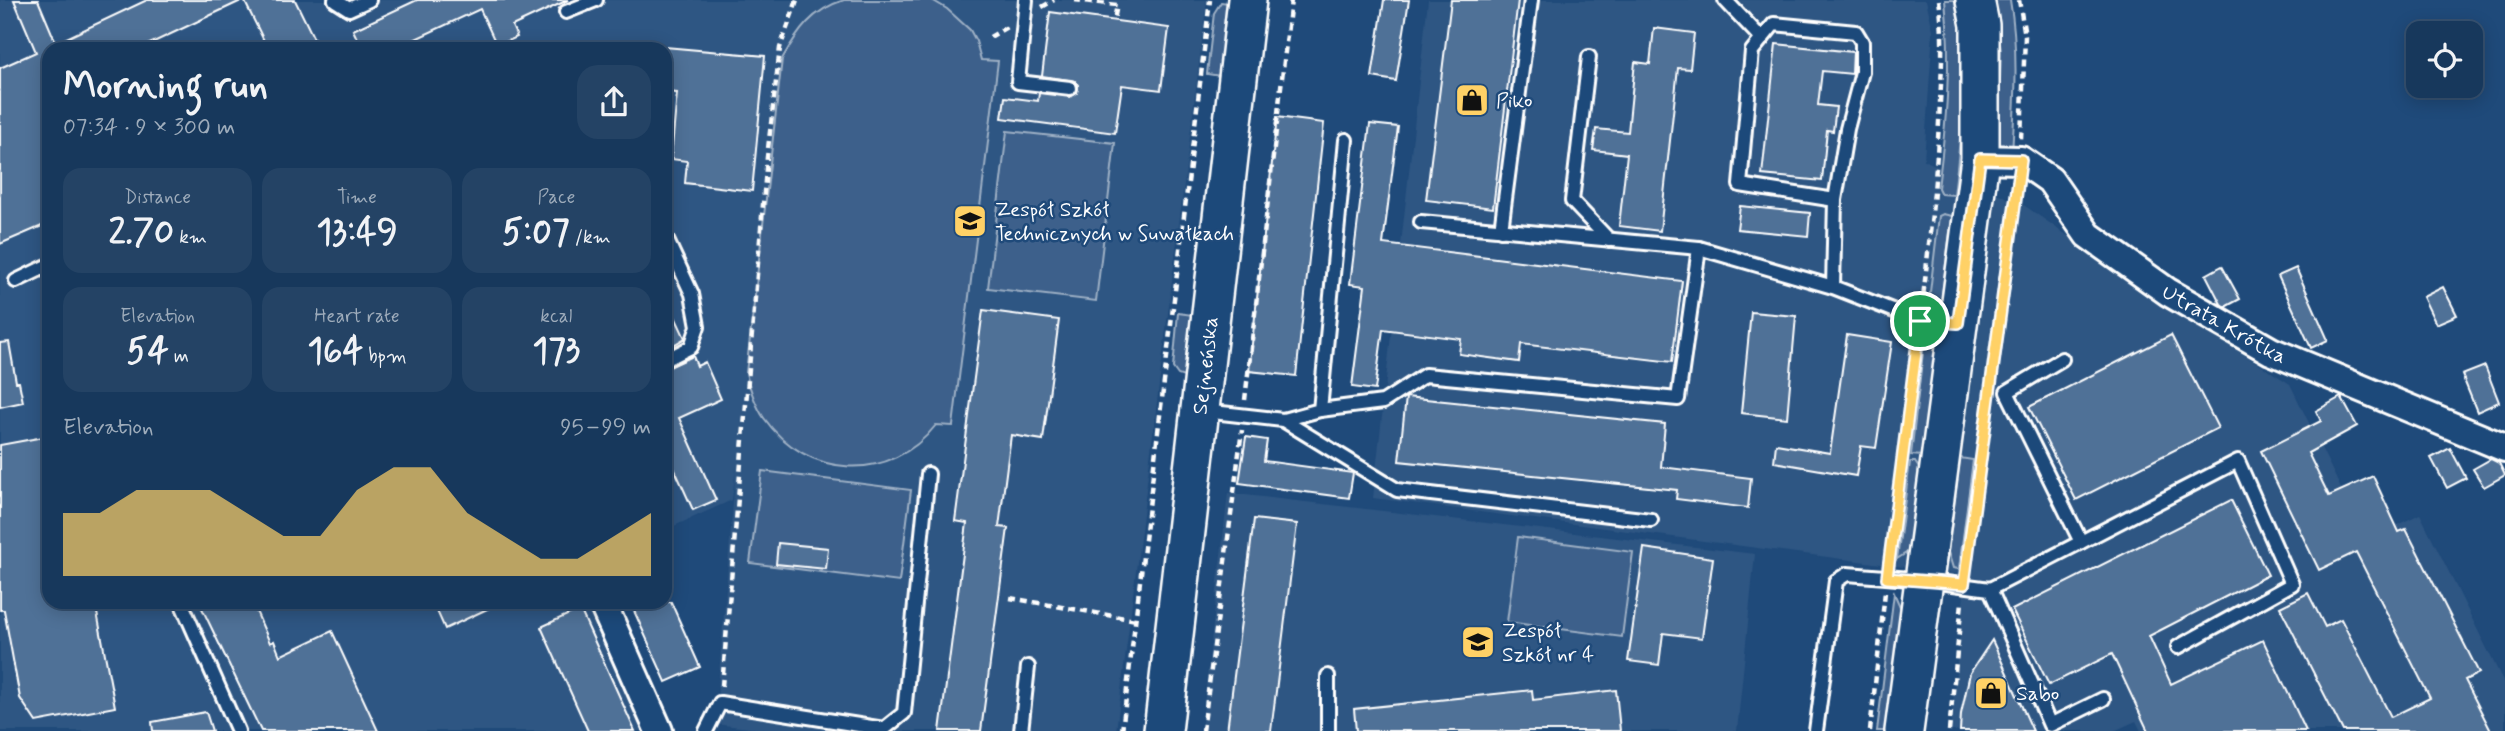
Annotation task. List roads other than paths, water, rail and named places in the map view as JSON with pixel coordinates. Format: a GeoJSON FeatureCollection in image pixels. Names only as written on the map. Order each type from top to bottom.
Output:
{"type":"FeatureCollection","features":[{"type":"Feature","properties":{"kind":"street","name":"Sejneńska"},"geometry":{"type":"LineString","coordinates":[[1163,731],[1247,0]]}},
{"type":"Feature","properties":{"kind":"street"},"geometry":{"type":"LineString","coordinates":[[1904,731],[1980,159],[1980,25],[1975,0]]}},
{"type":"Feature","properties":{"kind":"street","name":"Utrata Krótka"},"geometry":{"type":"LineString","coordinates":[[1980,159],[2021,160],[2050,180],[2088,235],[2168,292],[2271,351],[2505,448]]}},
{"type":"Feature","properties":{"kind":"street"},"geometry":{"type":"LineString","coordinates":[[604,609],[659,731]]}},
{"type":"Feature","properties":{"kind":"lane"},"geometry":{"type":"LineString","coordinates":[[335,0],[349,9],[369,0]]}},
{"type":"Feature","properties":{"kind":"lane"},"geometry":{"type":"LineString","coordinates":[[566,12],[596,0]]}},
{"type":"Feature","properties":{"kind":"lane"},"geometry":{"type":"LineString","coordinates":[[1026,0],[1018,82],[1070,89]]}},
{"type":"Feature","properties":{"kind":"lane"},"geometry":{"type":"LineString","coordinates":[[1501,230],[1531,0]]}},
{"type":"Feature","properties":{"kind":"lane"},"geometry":{"type":"LineString","coordinates":[[1725,0],[1762,39]]}},
{"type":"Feature","properties":{"kind":"lane"},"geometry":{"type":"LineString","coordinates":[[1833,287],[1835,200],[1847,129],[1862,72],[1863,42],[1856,32],[1774,24],[1752,51],[1740,185],[1835,200]]}},
{"type":"Feature","properties":{"kind":"lane"},"geometry":{"type":"LineString","coordinates":[[1590,57],[1572,201],[1609,240]]}},
{"type":"Feature","properties":{"kind":"lane"},"geometry":{"type":"LineString","coordinates":[[1320,410],[1346,140]]}},
{"type":"Feature","properties":{"kind":"lane"},"geometry":{"type":"LineString","coordinates":[[1421,222],[1699,248],[1833,287],[1920,321],[1958,323]]}},
{"type":"Feature","properties":{"kind":"lane"},"geometry":{"type":"LineString","coordinates":[[1201,411],[1283,420],[1320,410],[1383,402],[1424,376],[1678,399],[1699,248]]}},
{"type":"Feature","properties":{"kind":"lane"},"geometry":{"type":"LineString","coordinates":[[672,251],[692,294],[698,326],[691,347],[672,356]]}},
{"type":"Feature","properties":{"kind":"lane"},"geometry":{"type":"LineString","coordinates":[[16,281],[42,268]]}},
{"type":"Feature","properties":{"kind":"lane"},"geometry":{"type":"LineString","coordinates":[[2062,359],[2007,392],[2081,541]]}},
{"type":"Feature","properties":{"kind":"lane"},"geometry":{"type":"LineString","coordinates":[[1283,420],[1397,490],[1651,520]]}},
{"type":"Feature","properties":{"kind":"lane"},"geometry":{"type":"LineString","coordinates":[[1816,731],[1836,581],[1847,574],[1964,584],[1990,589],[2238,461],[2292,584],[2178,647]]}},
{"type":"Feature","properties":{"kind":"lane"},"geometry":{"type":"LineString","coordinates":[[706,731],[720,703],[884,729],[904,713],[929,474]]}},
{"type":"Feature","properties":{"kind":"lane"},"geometry":{"type":"LineString","coordinates":[[1990,589],[2050,725],[2103,699]]}},
{"type":"Feature","properties":{"kind":"lane"},"geometry":{"type":"LineString","coordinates":[[184,609],[238,731]]}},
{"type":"Feature","properties":{"kind":"lane"},"geometry":{"type":"LineString","coordinates":[[1021,731],[1028,667]]}},
{"type":"Feature","properties":{"kind":"lane"},"geometry":{"type":"LineString","coordinates":[[1328,676],[1328,731]]}},
{"type":"Feature","properties":{"kind":"place","name":"Piko"},"geometry":{"type":"Point","coordinates":[1472,100]}},
{"type":"Feature","properties":{"kind":"place","name":"Zespół Szkół Technicznych w Suwałkach"},"geometry":{"type":"Point","coordinates":[970,221]}},
{"type":"Feature","properties":{"kind":"place","name":"Zespół Szkół nr 4"},"geometry":{"type":"Point","coordinates":[1478,642]}},
{"type":"Feature","properties":{"kind":"place","name":"Sabo"},"geometry":{"type":"Point","coordinates":[1991,693]}}]}
